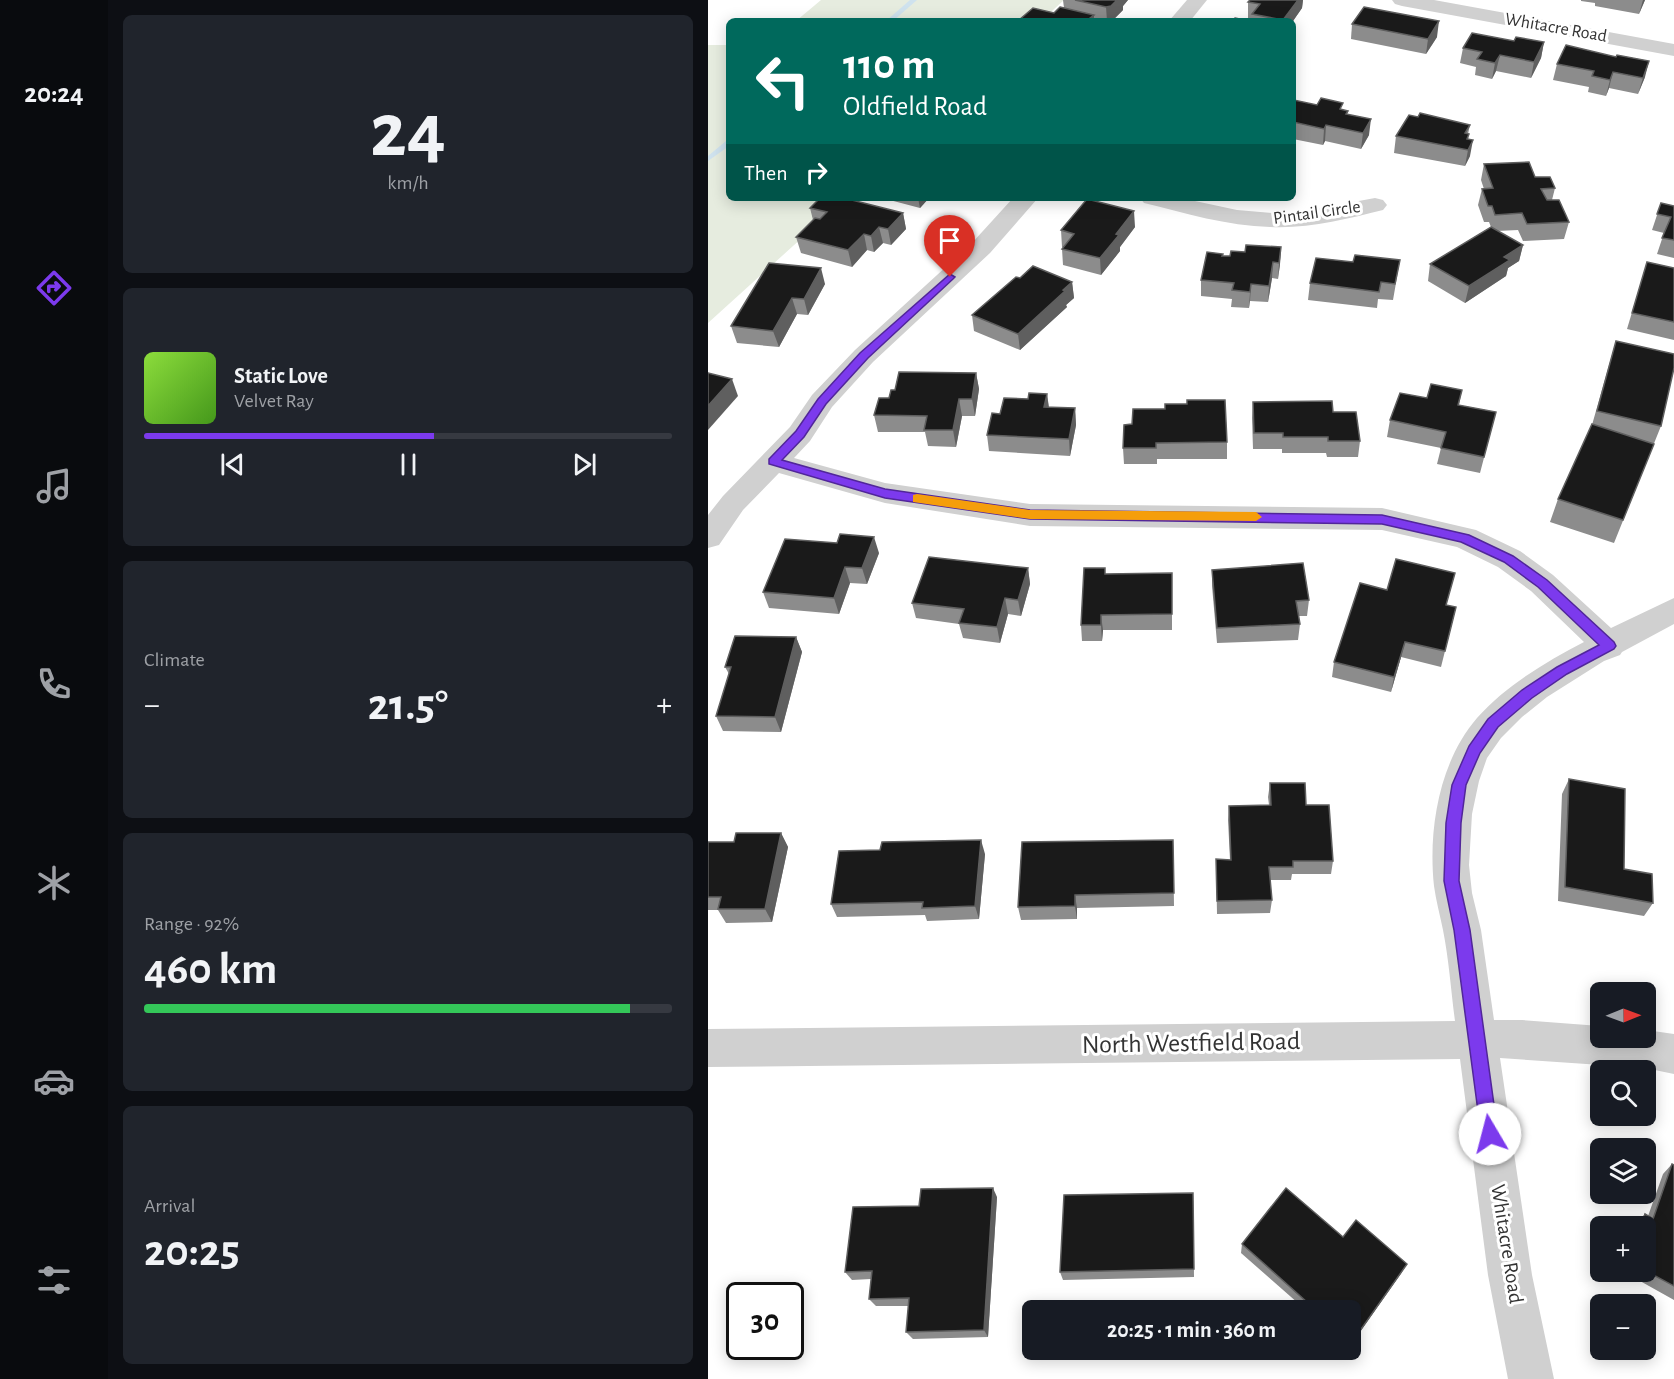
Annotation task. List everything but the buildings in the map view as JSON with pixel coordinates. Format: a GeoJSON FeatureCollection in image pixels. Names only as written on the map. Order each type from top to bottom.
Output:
{"type":"FeatureCollection","features":[{"type":"Feature","properties":{"kind":"street"},"geometry":{"type":"LineString","coordinates":[[1182,18],[1197,0]]}},
{"type":"Feature","properties":{"kind":"street","name":"Whitacre Road"},"geometry":{"type":"LineString","coordinates":[[1402,0],[1674,50]]}},
{"type":"Feature","properties":{"kind":"street"},"geometry":{"type":"LineString","coordinates":[[708,537],[733,503],[800,434],[822,401],[864,356],[981,248],[1023,201]]}},
{"type":"Feature","properties":{"kind":"street","name":"Pintail Circle"},"geometry":{"type":"LineString","coordinates":[[1166,201],[1229,215],[1272,220],[1291,220],[1375,205]]}},
{"type":"Feature","properties":{"kind":"street"},"geometry":{"type":"LineString","coordinates":[[773,462],[885,494],[1030,514],[1382,519],[1464,538],[1509,559],[1542,583],[1609,646]]}},
{"type":"Feature","properties":{"kind":"street","name":"Whitacre Road"},"geometry":{"type":"LineString","coordinates":[[1531,1379],[1510,1275],[1462,930],[1452,881],[1454,823],[1459,785],[1474,750],[1493,723],[1527,694],[1562,670],[1674,610]]}},
{"type":"Feature","properties":{"kind":"street","name":"North Westfield Road"},"geometry":{"type":"LineString","coordinates":[[708,1048],[1522,1039],[1645,1049],[1674,1054]]}},
{"type":"Feature","properties":{"kind":"shaded area"},"geometry":{"type":"Polygon","coordinates":[[[821,0],[1064,0],[1044,18],[800,18],[821,0]]]}},
{"type":"Feature","properties":{"kind":"shaded area"},"geometry":{"type":"Polygon","coordinates":[[[708,45],[726,45],[726,201],[843,201],[708,323],[708,45]]]}},
{"type":"Feature","properties":{"kind":"waterway"},"geometry":{"type":"LineString","coordinates":[[893,18],[914,0]]}},
{"type":"Feature","properties":{"kind":"waterway"},"geometry":{"type":"LineString","coordinates":[[708,159],[726,145]]}},
{"type":"Feature","properties":{"kind":"slow traffic"},"geometry":{"type":"LineString","coordinates":[[917,498],[1030,514],[1256,517]]}},
{"type":"Feature","properties":{"kind":"route"},"geometry":{"type":"LineString","coordinates":[[950,277],[864,356],[822,401],[800,434],[773,462],[885,494],[1030,514],[1382,519],[1464,538],[1509,559],[1542,583],[1609,646],[1562,670],[1527,694],[1493,723],[1474,750],[1459,785],[1454,823],[1452,881],[1462,930],[1490,1134]]}}]}
